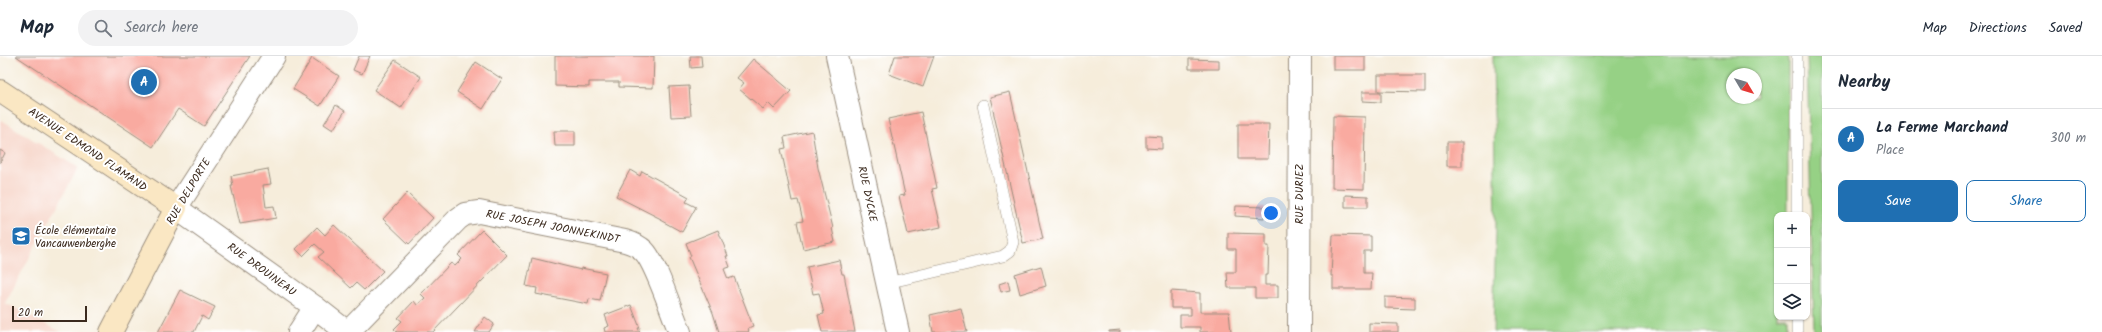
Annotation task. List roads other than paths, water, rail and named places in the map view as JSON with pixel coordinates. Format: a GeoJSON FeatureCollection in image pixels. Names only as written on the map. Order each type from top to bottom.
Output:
{"type":"FeatureCollection","features":[{"type":"Feature","properties":{"kind":"street","name":"RUE DELPORTE"},"geometry":{"type":"LineString","coordinates":[[111,332],[176,208],[274,56]]}},
{"type":"Feature","properties":{"kind":"street","name":"RUE DYCKE"},"geometry":{"type":"LineString","coordinates":[[837,56],[898,332]]}},
{"type":"Feature","properties":{"kind":"street","name":"RUE DURIEZ"},"geometry":{"type":"LineString","coordinates":[[1299,332],[1300,56]]}},
{"type":"Feature","properties":{"kind":"street","name":"AVENUE EDMOND FLAMAND"},"geometry":{"type":"LineString","coordinates":[[0,91],[176,208]]}},
{"type":"Feature","properties":{"kind":"street","name":"RUE DROUINEAU"},"geometry":{"type":"LineString","coordinates":[[176,208],[315,307],[347,332]]}},
{"type":"Feature","properties":{"kind":"street","name":"RUE JOSEPH JOONNEKINDT"},"geometry":{"type":"LineString","coordinates":[[347,332],[458,219],[465,214],[479,212],[625,241],[638,246],[644,250],[651,261],[680,332]]}},
{"type":"Feature","properties":{"kind":"street"},"geometry":{"type":"LineString","coordinates":[[299,332],[315,307]]}},
{"type":"Feature","properties":{"kind":"lane"},"geometry":{"type":"LineString","coordinates":[[1797,56],[1797,212]]}},
{"type":"Feature","properties":{"kind":"lane"},"geometry":{"type":"LineString","coordinates":[[887,283],[1003,256],[1012,248],[1013,242],[983,105]]}},
{"type":"Feature","properties":{"kind":"lane"},"geometry":{"type":"LineString","coordinates":[[1797,320],[1797,332]]}},
{"type":"Feature","properties":{"kind":"place","name":"La Ferme Marchand"},"geometry":{"type":"Point","coordinates":[144,82]}},
{"type":"Feature","properties":{"kind":"place","name":"École élémentaire Vancauwenberghe"},"geometry":{"type":"Point","coordinates":[21,236]}}]}
